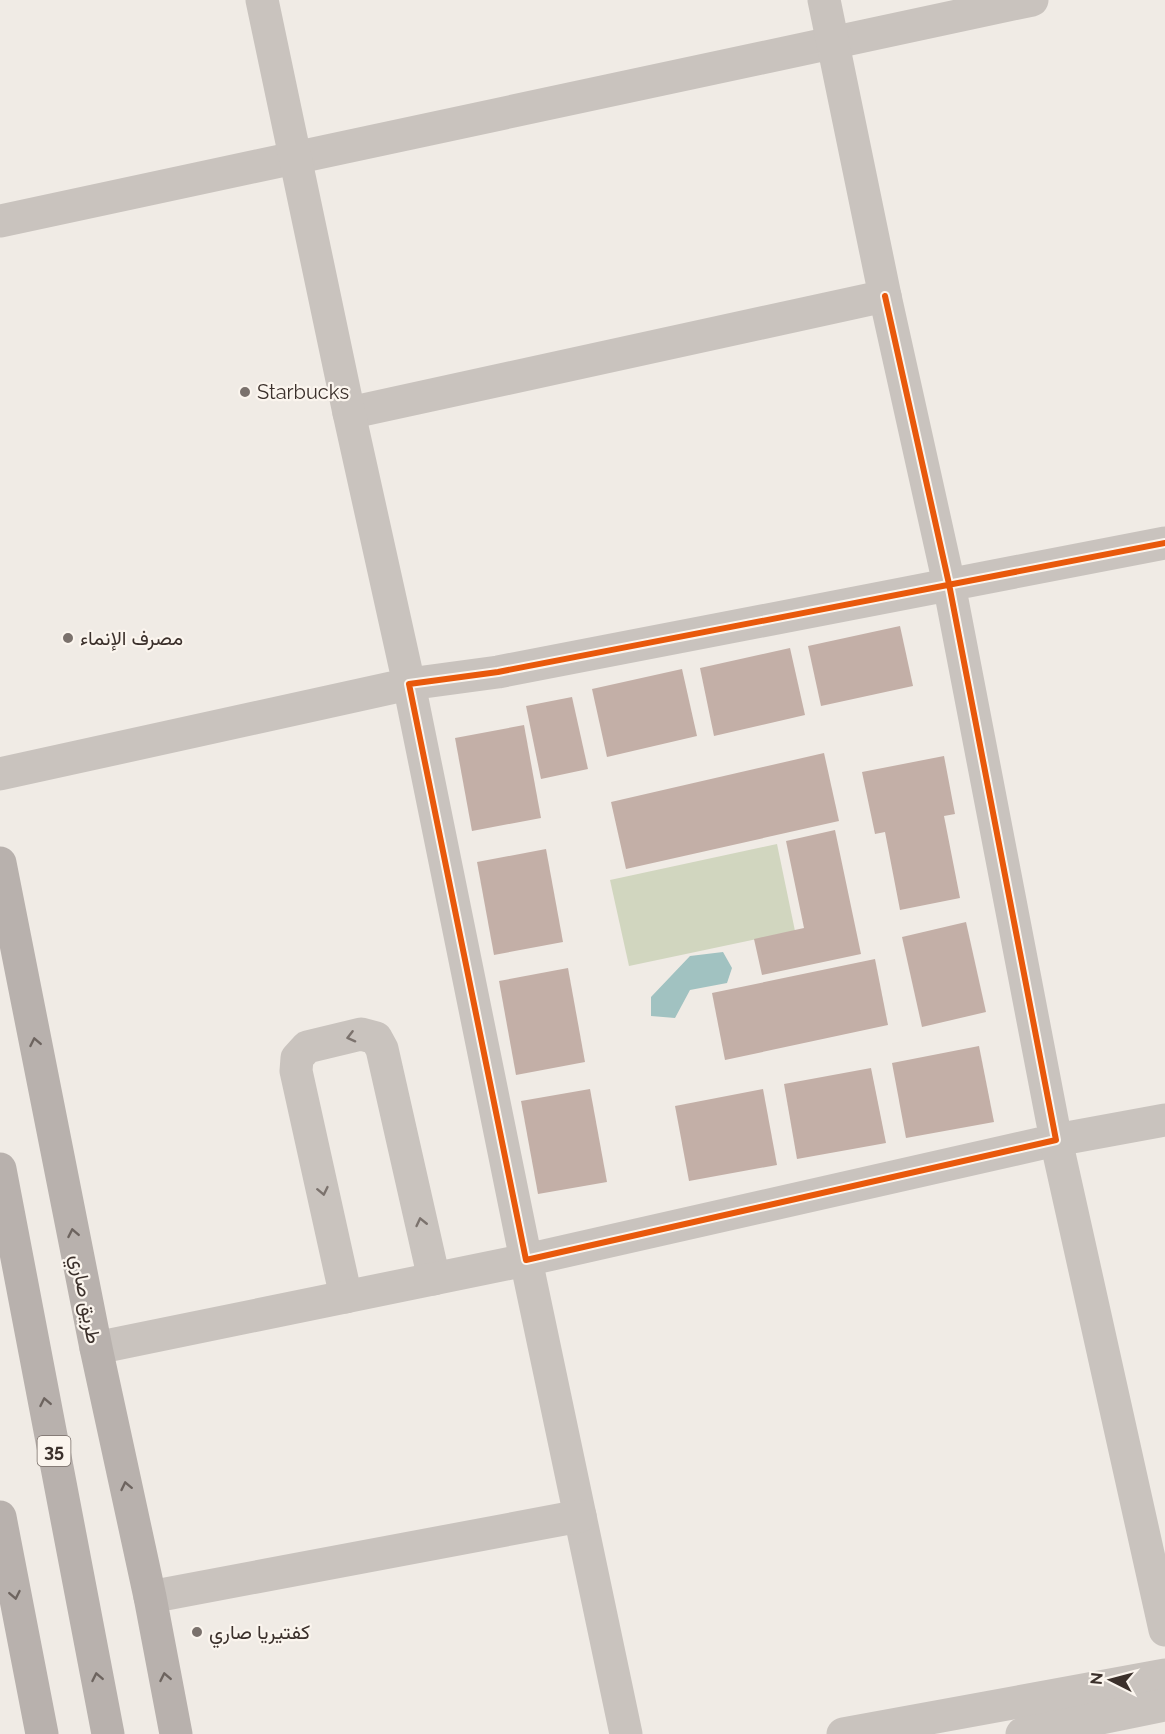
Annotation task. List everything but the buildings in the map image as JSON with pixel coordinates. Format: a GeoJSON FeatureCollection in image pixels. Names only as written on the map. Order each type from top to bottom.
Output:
{"type":"FeatureCollection","features":[{"type":"Feature","properties":{"kind":"main road","name":"طريق صاري"},"geometry":{"type":"LineString","coordinates":[[0,863],[96,1348],[150,1597],[176,1734]]}},
{"type":"Feature","properties":{"kind":"main road","name":"35"},"geometry":{"type":"LineString","coordinates":[[0,1169],[108,1734]]}},
{"type":"Feature","properties":{"kind":"main road"},"geometry":{"type":"LineString","coordinates":[[0,1517],[42,1734]]}},
{"type":"Feature","properties":{"kind":"street"},"geometry":{"type":"LineString","coordinates":[[262,0],[409,684],[526,1260],[626,1734]]}},
{"type":"Feature","properties":{"kind":"street"},"geometry":{"type":"LineString","coordinates":[[824,0],[885,296],[949,584],[1056,1140],[1165,1630]]}},
{"type":"Feature","properties":{"kind":"street"},"geometry":{"type":"LineString","coordinates":[[0,221],[1032,0]]}},
{"type":"Feature","properties":{"kind":"street"},"geometry":{"type":"LineString","coordinates":[[349,413],[885,296]]}},
{"type":"Feature","properties":{"kind":"street"},"geometry":{"type":"LineString","coordinates":[[0,774],[409,684],[498,672],[1165,543]]}},
{"type":"Feature","properties":{"kind":"street"},"geometry":{"type":"LineString","coordinates":[[346,1297],[296,1071],[297,1058],[307,1047],[361,1034],[376,1038],[382,1049],[434,1279]]}},
{"type":"Feature","properties":{"kind":"street"},"geometry":{"type":"LineString","coordinates":[[96,1348],[526,1260],[1056,1140],[1165,1120]]}},
{"type":"Feature","properties":{"kind":"street"},"geometry":{"type":"LineString","coordinates":[[150,1597],[580,1516]]}},
{"type":"Feature","properties":{"kind":"street"},"geometry":{"type":"LineString","coordinates":[[843,1734],[1165,1675]]}},
{"type":"Feature","properties":{"kind":"street"},"geometry":{"type":"LineString","coordinates":[[1022,1734],[1165,1705]]}},
{"type":"Feature","properties":{"kind":"green space"},"geometry":{"type":"Polygon","coordinates":[[[777,844],[795,931],[629,966],[610,880],[777,844]]]}},
{"type":"Feature","properties":{"kind":"water"},"geometry":{"type":"Polygon","coordinates":[[[723,952],[732,968],[727,983],[690,990],[675,1018],[651,1016],[651,997],[690,956],[723,952]]]}},
{"type":"Feature","properties":{"kind":"cycle path"},"geometry":{"type":"LineString","coordinates":[[885,296],[949,584],[1056,1140],[526,1260],[409,684],[498,672],[1165,543]]}},
{"type":"Feature","properties":{"kind":"place","name":"Starbucks"},"geometry":{"type":"Point","coordinates":[245,392]}},
{"type":"Feature","properties":{"kind":"place","name":"مصرف الإنماء"},"geometry":{"type":"Point","coordinates":[68,638]}},
{"type":"Feature","properties":{"kind":"place","name":"كفتيريا صاري"},"geometry":{"type":"Point","coordinates":[197,1632]}}]}
